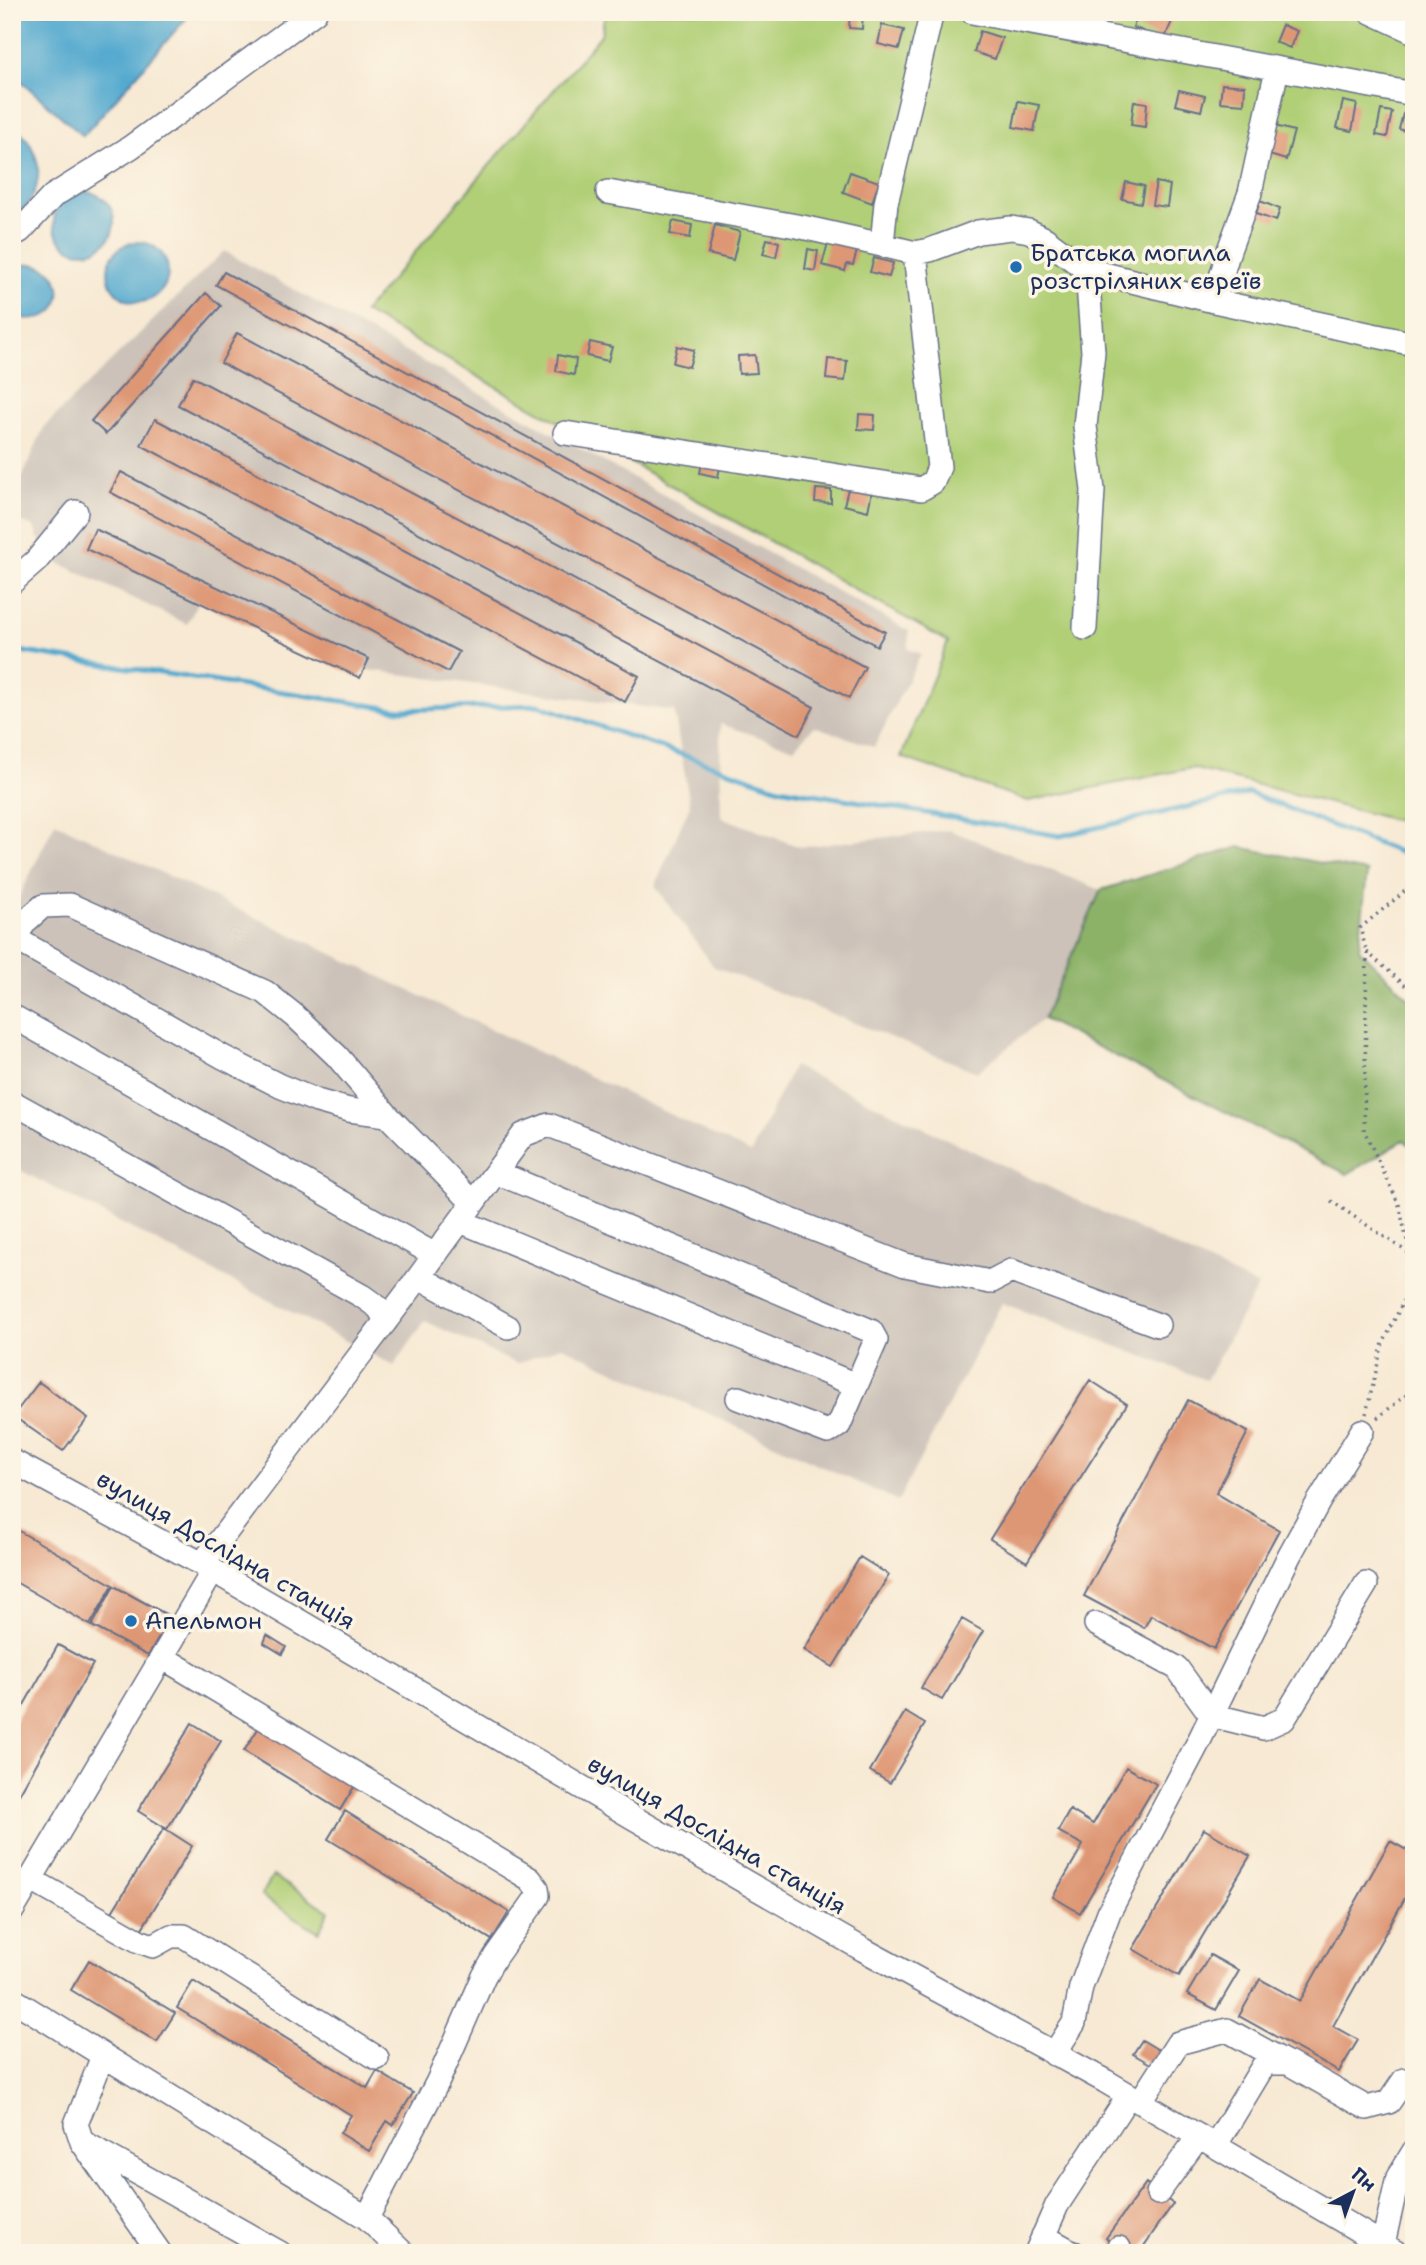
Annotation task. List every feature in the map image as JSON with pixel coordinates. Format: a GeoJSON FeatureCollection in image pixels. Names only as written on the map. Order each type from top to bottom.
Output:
{"type":"FeatureCollection","features":[{"type":"Feature","properties":{"kind":"street"},"geometry":{"type":"LineString","coordinates":[[12,235],[20,231],[54,196],[131,148],[315,12]]}},
{"type":"Feature","properties":{"kind":"street"},"geometry":{"type":"LineString","coordinates":[[882,245],[886,203],[932,12]]}},
{"type":"Feature","properties":{"kind":"street"},"geometry":{"type":"LineString","coordinates":[[972,12],[1414,94]]}},
{"type":"Feature","properties":{"kind":"street"},"geometry":{"type":"LineString","coordinates":[[1371,12],[1414,32]]}},
{"type":"Feature","properties":{"kind":"street"},"geometry":{"type":"LineString","coordinates":[[1214,301],[1250,193],[1277,69]]}},
{"type":"Feature","properties":{"kind":"street"},"geometry":{"type":"LineString","coordinates":[[608,192],[802,227],[915,253],[978,232],[1011,228],[1029,231],[1045,239],[1087,270],[1214,301],[1414,344]]}},
{"type":"Feature","properties":{"kind":"street"},"geometry":{"type":"LineString","coordinates":[[565,433],[921,489],[933,482],[939,467],[915,253]]}},
{"type":"Feature","properties":{"kind":"street"},"geometry":{"type":"LineString","coordinates":[[1085,628],[1093,490],[1085,426],[1093,352],[1087,270]]}},
{"type":"Feature","properties":{"kind":"street"},"geometry":{"type":"LineString","coordinates":[[12,582],[36,561],[76,512]]}},
{"type":"Feature","properties":{"kind":"street"},"geometry":{"type":"LineString","coordinates":[[387,1115],[349,1110],[280,1086],[13,939],[26,921],[43,906],[70,905],[265,992],[337,1056],[387,1115],[467,1212],[856,1385]]}},
{"type":"Feature","properties":{"kind":"street"},"geometry":{"type":"LineString","coordinates":[[12,1016],[435,1255]]}},
{"type":"Feature","properties":{"kind":"street"},"geometry":{"type":"LineString","coordinates":[[12,1102],[362,1296],[379,1308],[386,1321]]}},
{"type":"Feature","properties":{"kind":"street"},"geometry":{"type":"LineString","coordinates":[[12,1911],[23,1883],[162,1657],[208,1567],[523,1135],[549,1125],[905,1265],[990,1282],[1011,1270],[1158,1325]]}},
{"type":"Feature","properties":{"kind":"street"},"geometry":{"type":"LineString","coordinates":[[496,1172],[871,1331],[876,1340],[839,1425],[828,1432],[738,1398]]}},
{"type":"Feature","properties":{"kind":"street"},"geometry":{"type":"LineString","coordinates":[[419,1277],[509,1327]]}},
{"type":"Feature","properties":{"kind":"street"},"geometry":{"type":"LineString","coordinates":[[1054,2054],[1074,2024],[1081,1987],[1109,1912],[1295,1545],[1362,1431]]}},
{"type":"Feature","properties":{"kind":"street","name":"вулиця Дослідна станція"},"geometry":{"type":"LineString","coordinates":[[12,1461],[208,1567],[646,1825],[864,1950],[1135,2099],[1390,2248]]}},
{"type":"Feature","properties":{"kind":"street"},"geometry":{"type":"LineString","coordinates":[[1096,1624],[1177,1668],[1211,1715],[1264,1728],[1284,1719],[1366,1584]]}},
{"type":"Feature","properties":{"kind":"street"},"geometry":{"type":"LineString","coordinates":[[162,1657],[530,1879],[537,1888],[538,1896],[484,1976],[438,2081],[368,2218]]}},
{"type":"Feature","properties":{"kind":"street"},"geometry":{"type":"LineString","coordinates":[[23,1883],[153,1946],[170,1936],[184,1936],[377,2058]]}},
{"type":"Feature","properties":{"kind":"street"},"geometry":{"type":"LineString","coordinates":[[12,1999],[368,2218],[403,2253]]}},
{"type":"Feature","properties":{"kind":"street"},"geometry":{"type":"LineString","coordinates":[[1074,2253],[1040,2244],[1057,2205],[1178,2043],[1227,2030],[1367,2108],[1389,2102],[1404,2080]]}},
{"type":"Feature","properties":{"kind":"street"},"geometry":{"type":"LineString","coordinates":[[103,2056],[76,2124],[82,2142],[160,2253]]}},
{"type":"Feature","properties":{"kind":"street"},"geometry":{"type":"LineString","coordinates":[[1158,2193],[1207,2141],[1265,2063],[1288,2063]]}},
{"type":"Feature","properties":{"kind":"street"},"geometry":{"type":"LineString","coordinates":[[82,2142],[280,2253]]}},
{"type":"Feature","properties":{"kind":"street"},"geometry":{"type":"LineString","coordinates":[[1390,2248],[1398,2177],[1414,2151]]}},
{"type":"Feature","properties":{"kind":"path"},"geometry":{"type":"LineString","coordinates":[[1362,1431],[1382,1346],[1409,1289],[1412,1276],[1399,1205],[1364,1130],[1367,952],[1360,928],[1414,880]]}},
{"type":"Feature","properties":{"kind":"path"},"geometry":{"type":"LineString","coordinates":[[1367,952],[1414,993]]}},
{"type":"Feature","properties":{"kind":"path"},"geometry":{"type":"LineString","coordinates":[[1331,1201],[1410,1254]]}},
{"type":"Feature","properties":{"kind":"path"},"geometry":{"type":"LineString","coordinates":[[1362,1431],[1414,1389]]}},
{"type":"Feature","properties":{"kind":"shaded area"},"geometry":{"type":"Polygon","coordinates":[[[224,251],[909,631],[908,649],[921,654],[874,747],[814,726],[794,748],[720,724],[721,817],[800,847],[949,830],[1101,890],[1043,1019],[977,1072],[714,967],[655,886],[690,805],[674,711],[354,668],[200,599],[187,624],[46,557],[34,527],[12,519],[12,501],[44,427],[224,251]]]}},
{"type":"Feature","properties":{"kind":"shaded area"},"geometry":{"type":"Polygon","coordinates":[[[55,822],[751,1153],[793,1066],[1258,1286],[1206,1380],[1002,1303],[898,1501],[561,1346],[517,1364],[425,1321],[394,1366],[12,1166],[12,912],[55,822]]]}},
{"type":"Feature","properties":{"kind":"green space"},"geometry":{"type":"Polygon","coordinates":[[[605,12],[1414,12],[1414,825],[1192,768],[1028,801],[901,757],[948,642],[364,312],[601,35],[605,12]]]}},
{"type":"Feature","properties":{"kind":"green space"},"geometry":{"type":"Polygon","coordinates":[[[1239,847],[1367,872],[1359,949],[1414,1003],[1414,1149],[1404,1140],[1347,1174],[1043,1019],[1101,890],[1239,847]]]}},
{"type":"Feature","properties":{"kind":"green space"},"geometry":{"type":"Polygon","coordinates":[[[273,1876],[329,1911],[319,1932],[261,1896],[273,1876]]]}},
{"type":"Feature","properties":{"kind":"water"},"geometry":{"type":"Polygon","coordinates":[[[12,12],[192,12],[83,136],[12,73],[12,12]]]}},
{"type":"Feature","properties":{"kind":"water"},"geometry":{"type":"Polygon","coordinates":[[[12,123],[31,147],[38,172],[32,197],[12,220],[12,123]]]}},
{"type":"Feature","properties":{"kind":"water"},"geometry":{"type":"Polygon","coordinates":[[[84,192],[101,197],[109,205],[114,222],[109,239],[101,247],[84,252],[67,247],[59,239],[54,222],[59,205],[67,197],[84,192]]]}},
{"type":"Feature","properties":{"kind":"water"},"geometry":{"type":"Polygon","coordinates":[[[138,242],[155,247],[163,255],[168,272],[163,289],[155,297],[138,302],[121,297],[113,289],[108,272],[113,255],[121,247],[138,242]]]}},
{"type":"Feature","properties":{"kind":"water"},"geometry":{"type":"Polygon","coordinates":[[[23,265],[40,266],[53,275],[57,281],[59,295],[53,311],[43,317],[27,319],[12,311],[12,273],[23,265]]]}},
{"type":"Feature","properties":{"kind":"building"},"geometry":{"type":"Polygon","coordinates":[[[850,12],[863,12],[862,29],[849,28],[850,12]]]}},
{"type":"Feature","properties":{"kind":"building"},"geometry":{"type":"Polygon","coordinates":[[[1139,12],[1176,12],[1164,40],[1133,27],[1139,12]]]}},
{"type":"Feature","properties":{"kind":"building"},"geometry":{"type":"Polygon","coordinates":[[[882,25],[904,30],[899,49],[878,44],[882,25]]]}},
{"type":"Feature","properties":{"kind":"building"},"geometry":{"type":"Polygon","coordinates":[[[1282,25],[1297,31],[1290,48],[1275,42],[1282,25]]]}},
{"type":"Feature","properties":{"kind":"building"},"geometry":{"type":"Polygon","coordinates":[[[980,31],[1002,38],[995,59],[974,52],[980,31]]]}},
{"type":"Feature","properties":{"kind":"building"},"geometry":{"type":"Polygon","coordinates":[[[1222,84],[1245,86],[1244,104],[1220,102],[1222,84]]]}},
{"type":"Feature","properties":{"kind":"building"},"geometry":{"type":"Polygon","coordinates":[[[1179,90],[1205,96],[1201,111],[1175,105],[1179,90]]]}},
{"type":"Feature","properties":{"kind":"building"},"geometry":{"type":"Polygon","coordinates":[[[1018,101],[1039,105],[1034,131],[1013,127],[1018,101]]]}},
{"type":"Feature","properties":{"kind":"building"},"geometry":{"type":"Polygon","coordinates":[[[1134,101],[1147,103],[1145,127],[1131,125],[1134,101]]]}},
{"type":"Feature","properties":{"kind":"building"},"geometry":{"type":"Polygon","coordinates":[[[1343,101],[1357,104],[1352,131],[1337,128],[1343,101]]]}},
{"type":"Feature","properties":{"kind":"building"},"geometry":{"type":"Polygon","coordinates":[[[1381,110],[1392,112],[1387,137],[1376,135],[1381,110]]]}},
{"type":"Feature","properties":{"kind":"building"},"geometry":{"type":"Polygon","coordinates":[[[1403,114],[1414,117],[1414,134],[1399,129],[1403,114]]]}},
{"type":"Feature","properties":{"kind":"building"},"geometry":{"type":"Polygon","coordinates":[[[1275,126],[1294,131],[1286,160],[1266,154],[1275,126]]]}},
{"type":"Feature","properties":{"kind":"building"},"geometry":{"type":"Polygon","coordinates":[[[850,172],[879,182],[872,203],[843,192],[850,172]]]}},
{"type":"Feature","properties":{"kind":"building"},"geometry":{"type":"Polygon","coordinates":[[[1126,182],[1144,186],[1141,203],[1122,199],[1126,182]]]}},
{"type":"Feature","properties":{"kind":"building"},"geometry":{"type":"Polygon","coordinates":[[[1156,182],[1170,185],[1167,207],[1152,205],[1156,182]]]}},
{"type":"Feature","properties":{"kind":"building"},"geometry":{"type":"Polygon","coordinates":[[[1260,201],[1280,209],[1276,221],[1256,214],[1260,201]]]}},
{"type":"Feature","properties":{"kind":"building"},"geometry":{"type":"Polygon","coordinates":[[[673,221],[692,225],[690,238],[670,234],[673,221]]]}},
{"type":"Feature","properties":{"kind":"building"},"geometry":{"type":"Polygon","coordinates":[[[715,225],[740,232],[733,260],[708,254],[715,225]]]}},
{"type":"Feature","properties":{"kind":"building"},"geometry":{"type":"Polygon","coordinates":[[[830,236],[859,244],[853,265],[847,264],[845,271],[822,265],[830,236]]]}},
{"type":"Feature","properties":{"kind":"building"},"geometry":{"type":"Polygon","coordinates":[[[767,239],[779,242],[776,257],[763,254],[767,239]]]}},
{"type":"Feature","properties":{"kind":"building"},"geometry":{"type":"Polygon","coordinates":[[[808,249],[818,251],[815,271],[805,269],[808,249]]]}},
{"type":"Feature","properties":{"kind":"building"},"geometry":{"type":"Polygon","coordinates":[[[874,258],[893,263],[889,277],[870,272],[874,258]]]}},
{"type":"Feature","properties":{"kind":"building"},"geometry":{"type":"Polygon","coordinates":[[[224,272],[885,632],[877,646],[216,285],[224,272]]]}},
{"type":"Feature","properties":{"kind":"building"},"geometry":{"type":"Polygon","coordinates":[[[206,293],[221,306],[106,434],[91,421],[206,293]]]}},
{"type":"Feature","properties":{"kind":"building"},"geometry":{"type":"Polygon","coordinates":[[[237,333],[865,667],[849,698],[221,363],[237,333]]]}},
{"type":"Feature","properties":{"kind":"building"},"geometry":{"type":"Polygon","coordinates":[[[590,342],[612,347],[608,361],[587,356],[590,342]]]}},
{"type":"Feature","properties":{"kind":"building"},"geometry":{"type":"Polygon","coordinates":[[[677,346],[694,350],[689,367],[673,363],[677,346]]]}},
{"type":"Feature","properties":{"kind":"building"},"geometry":{"type":"Polygon","coordinates":[[[558,355],[576,359],[574,375],[556,371],[558,355]]]}},
{"type":"Feature","properties":{"kind":"building"},"geometry":{"type":"Polygon","coordinates":[[[755,355],[757,373],[739,374],[738,356],[755,355]]]}},
{"type":"Feature","properties":{"kind":"building"},"geometry":{"type":"Polygon","coordinates":[[[828,359],[847,361],[845,381],[826,379],[828,359]]]}},
{"type":"Feature","properties":{"kind":"building"},"geometry":{"type":"Polygon","coordinates":[[[193,377],[814,707],[799,735],[178,405],[193,377]]]}},
{"type":"Feature","properties":{"kind":"building"},"geometry":{"type":"Polygon","coordinates":[[[859,414],[875,415],[874,430],[858,429],[859,414]]]}},
{"type":"Feature","properties":{"kind":"building"},"geometry":{"type":"Polygon","coordinates":[[[155,419],[639,676],[625,702],[141,445],[155,419]]]}},
{"type":"Feature","properties":{"kind":"building"},"geometry":{"type":"Polygon","coordinates":[[[703,458],[721,462],[718,477],[700,473],[703,458]]]}},
{"type":"Feature","properties":{"kind":"building"},"geometry":{"type":"Polygon","coordinates":[[[121,472],[459,652],[448,672],[110,492],[121,472]]]}},
{"type":"Feature","properties":{"kind":"building"},"geometry":{"type":"Polygon","coordinates":[[[849,485],[872,491],[868,511],[844,505],[849,485]]]}},
{"type":"Feature","properties":{"kind":"building"},"geometry":{"type":"Polygon","coordinates":[[[816,489],[831,490],[831,503],[815,502],[816,489]]]}},
{"type":"Feature","properties":{"kind":"building"},"geometry":{"type":"Polygon","coordinates":[[[95,529],[369,659],[360,678],[86,549],[95,529]]]}},
{"type":"Feature","properties":{"kind":"building"},"geometry":{"type":"Polygon","coordinates":[[[1090,1380],[1127,1404],[1027,1562],[990,1539],[1090,1380]]]}},
{"type":"Feature","properties":{"kind":"building"},"geometry":{"type":"Polygon","coordinates":[[[39,1382],[88,1418],[63,1451],[13,1416],[39,1382]]]}},
{"type":"Feature","properties":{"kind":"building"},"geometry":{"type":"Polygon","coordinates":[[[1188,1400],[1248,1432],[1216,1493],[1279,1530],[1214,1649],[1151,1615],[1144,1628],[1084,1596],[1188,1400]]]}},
{"type":"Feature","properties":{"kind":"building"},"geometry":{"type":"Polygon","coordinates":[[[12,1527],[113,1585],[90,1625],[12,1580],[12,1527]]]}},
{"type":"Feature","properties":{"kind":"building"},"geometry":{"type":"Polygon","coordinates":[[[860,1557],[889,1575],[833,1667],[804,1650],[860,1557]]]}},
{"type":"Feature","properties":{"kind":"building","name":"Апельмон"},"geometry":{"type":"Polygon","coordinates":[[[114,1586],[171,1617],[148,1656],[92,1626],[114,1586]]]}},
{"type":"Feature","properties":{"kind":"building"},"geometry":{"type":"Polygon","coordinates":[[[962,1619],[983,1631],[942,1700],[921,1688],[962,1619]]]}},
{"type":"Feature","properties":{"kind":"building"},"geometry":{"type":"Polygon","coordinates":[[[267,1635],[286,1647],[282,1654],[264,1643],[267,1635]]]}},
{"type":"Feature","properties":{"kind":"building"},"geometry":{"type":"Polygon","coordinates":[[[58,1645],[93,1664],[12,1807],[12,1726],[58,1645]]]}},
{"type":"Feature","properties":{"kind":"building"},"geometry":{"type":"Polygon","coordinates":[[[905,1712],[925,1724],[890,1783],[870,1771],[905,1712]]]}},
{"type":"Feature","properties":{"kind":"building"},"geometry":{"type":"Polygon","coordinates":[[[192,1723],[221,1741],[167,1829],[138,1811],[192,1723]]]}},
{"type":"Feature","properties":{"kind":"building"},"geometry":{"type":"Polygon","coordinates":[[[261,1724],[357,1782],[340,1810],[244,1751],[261,1724]]]}},
{"type":"Feature","properties":{"kind":"building"},"geometry":{"type":"Polygon","coordinates":[[[1126,1767],[1156,1784],[1080,1913],[1053,1897],[1083,1845],[1058,1831],[1070,1810],[1093,1824],[1126,1767]]]}},
{"type":"Feature","properties":{"kind":"building"},"geometry":{"type":"Polygon","coordinates":[[[345,1811],[509,1912],[492,1940],[328,1839],[345,1811]]]}},
{"type":"Feature","properties":{"kind":"building"},"geometry":{"type":"Polygon","coordinates":[[[164,1828],[192,1846],[141,1930],[112,1912],[164,1828]]]}},
{"type":"Feature","properties":{"kind":"building"},"geometry":{"type":"Polygon","coordinates":[[[1204,1829],[1250,1856],[1179,1976],[1133,1949],[1204,1829]]]}},
{"type":"Feature","properties":{"kind":"building"},"geometry":{"type":"Polygon","coordinates":[[[1390,1841],[1414,1854],[1414,1882],[1333,2026],[1358,2040],[1339,2072],[1239,2016],[1260,1979],[1300,2001],[1390,1841]]]}},
{"type":"Feature","properties":{"kind":"building"},"geometry":{"type":"Polygon","coordinates":[[[1210,1955],[1239,1971],[1216,2010],[1187,1994],[1210,1955]]]}},
{"type":"Feature","properties":{"kind":"building"},"geometry":{"type":"Polygon","coordinates":[[[89,1960],[175,2013],[157,2042],[71,1990],[89,1960]]]}},
{"type":"Feature","properties":{"kind":"building"},"geometry":{"type":"Polygon","coordinates":[[[193,1981],[367,2088],[377,2071],[413,2093],[393,2125],[387,2121],[369,2151],[340,2133],[351,2115],[177,2008],[193,1981]]]}},
{"type":"Feature","properties":{"kind":"building"},"geometry":{"type":"Polygon","coordinates":[[[1142,2040],[1162,2052],[1154,2066],[1133,2054],[1142,2040]]]}},
{"type":"Feature","properties":{"kind":"building"},"geometry":{"type":"Polygon","coordinates":[[[1146,2183],[1173,2204],[1139,2253],[1125,2253],[1106,2238],[1146,2183]]]}},
{"type":"Feature","properties":{"kind":"waterway"},"geometry":{"type":"LineString","coordinates":[[12,650],[400,710],[538,705],[779,788],[1060,836],[1249,793],[1414,858]]}},
{"type":"Feature","properties":{"kind":"place","name":"Братська могила розстріляних євреїв"},"geometry":{"type":"Point","coordinates":[1016,267]}},
{"type":"Feature","properties":{"kind":"place","name":"Апельмон"},"geometry":{"type":"Point","coordinates":[131,1621]}}]}
